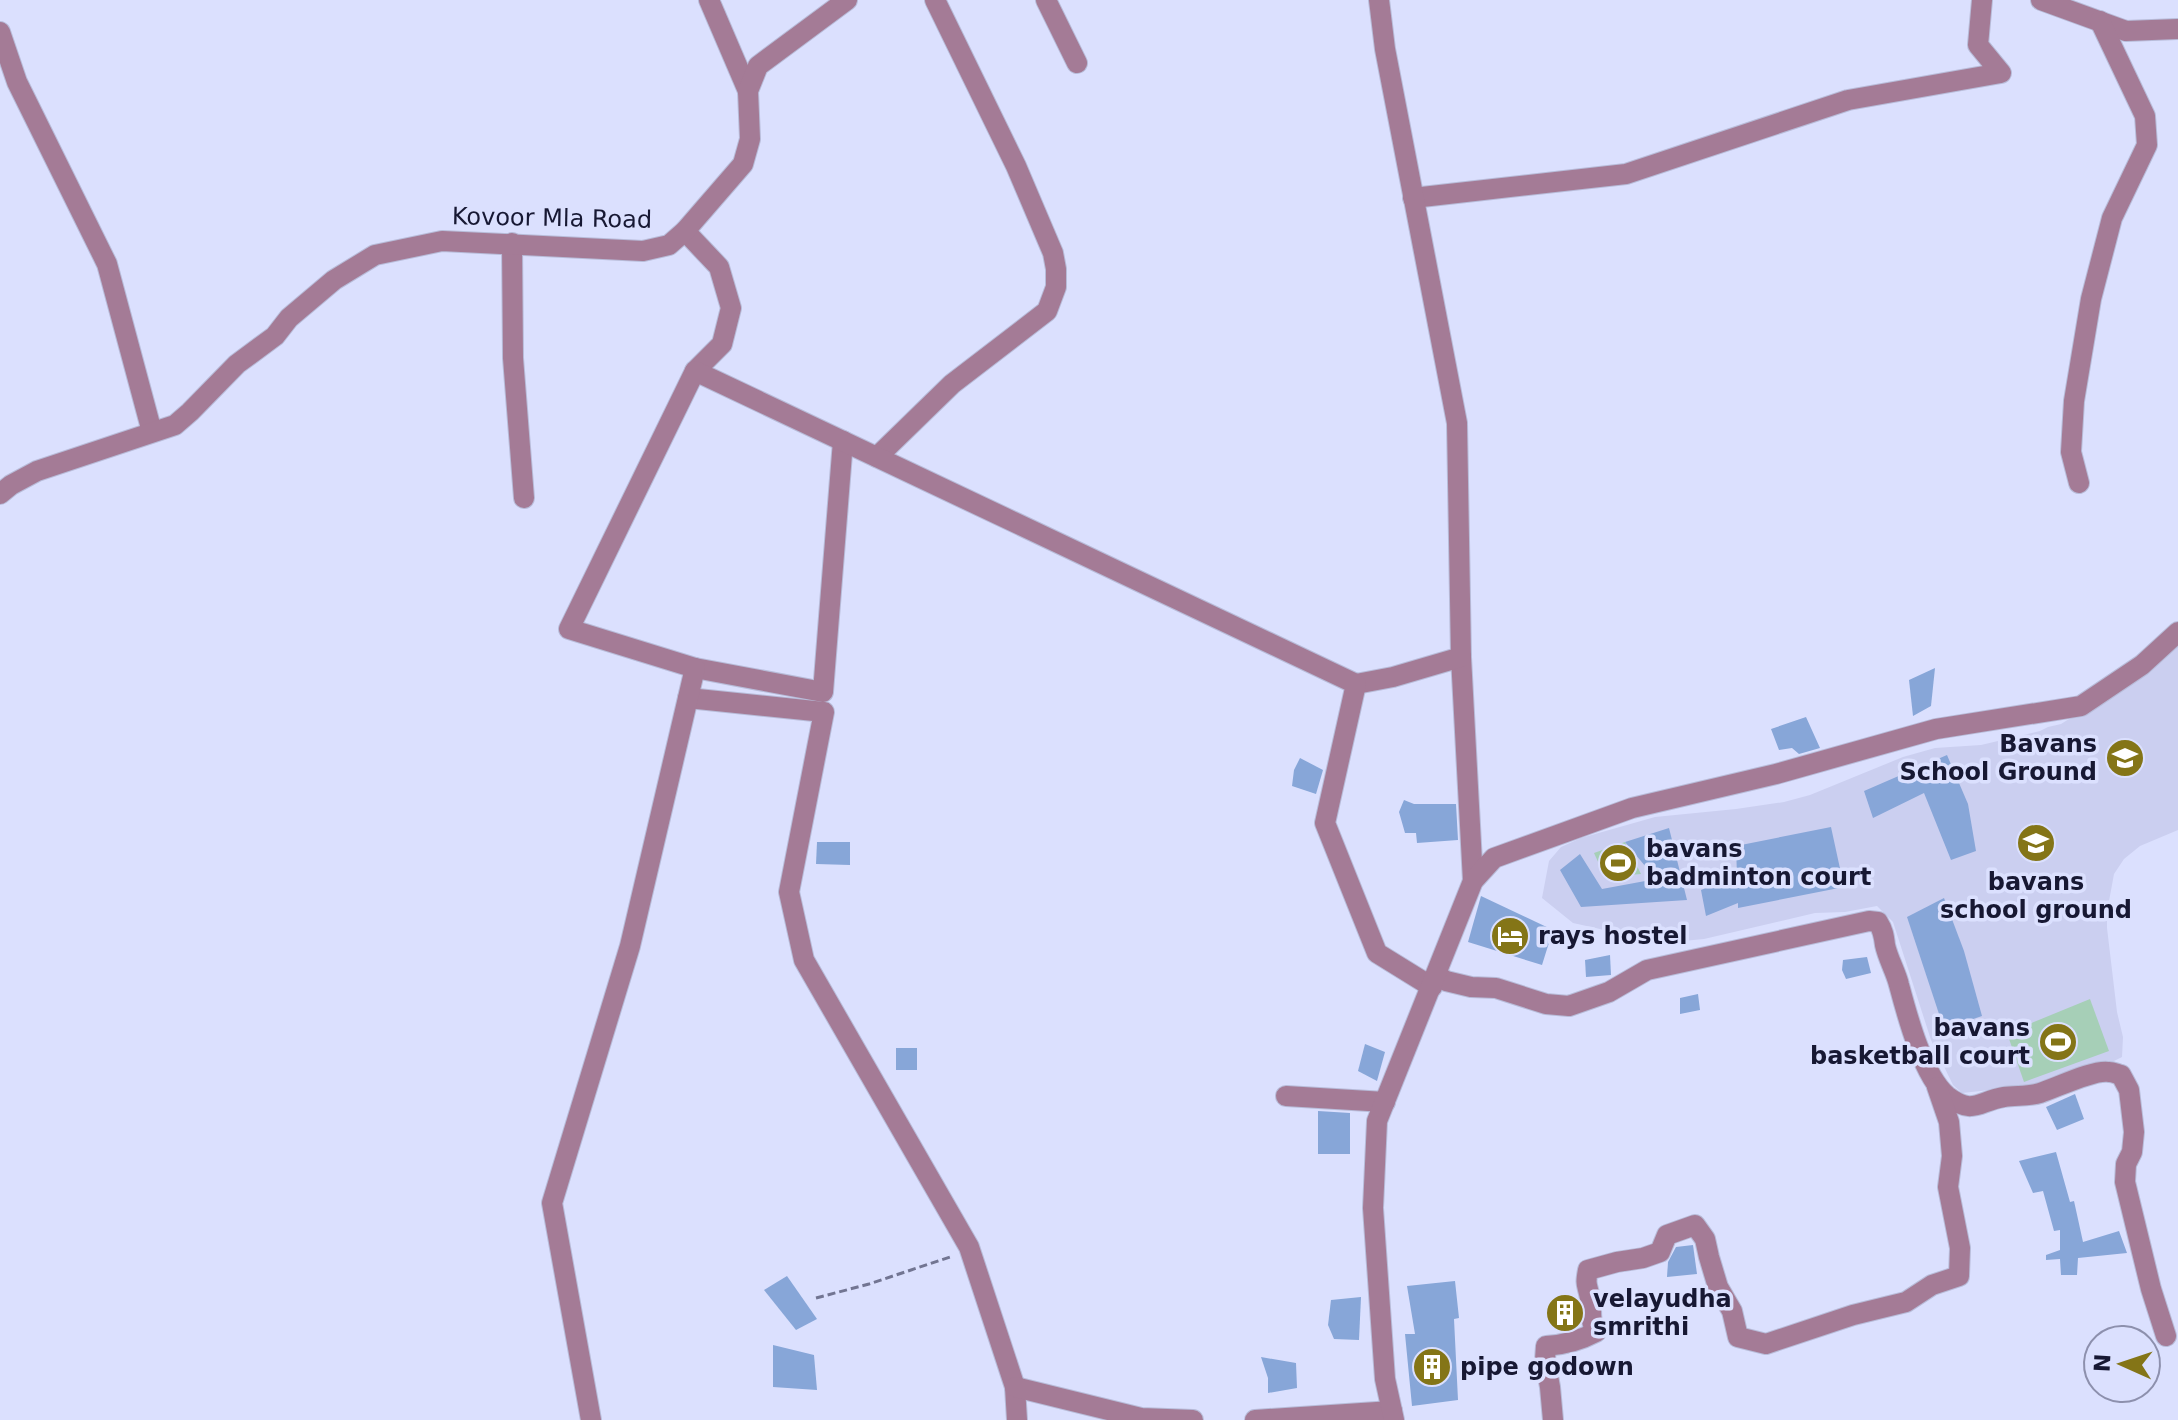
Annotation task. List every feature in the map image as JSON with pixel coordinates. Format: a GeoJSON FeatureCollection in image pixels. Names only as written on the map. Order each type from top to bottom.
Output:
{"type":"FeatureCollection","features":[{"type":"Feature","properties":{"kind":"street"},"geometry":{"type":"LineString","coordinates":[[709,0],[748,91]]}},
{"type":"Feature","properties":{"kind":"street"},"geometry":{"type":"LineString","coordinates":[[748,91],[758,66],[847,0]]}},
{"type":"Feature","properties":{"kind":"street"},"geometry":{"type":"LineString","coordinates":[[877,457],[952,384],[1047,311],[1056,287],[1053,253],[1016,166],[935,0]]}},
{"type":"Feature","properties":{"kind":"street"},"geometry":{"type":"LineString","coordinates":[[1046,0],[1077,63]]}},
{"type":"Feature","properties":{"kind":"street"},"geometry":{"type":"LineString","coordinates":[[1379,0],[1385,49],[1457,423],[1461,657],[1473,881]]}},
{"type":"Feature","properties":{"kind":"street"},"geometry":{"type":"LineString","coordinates":[[1413,198],[1626,174],[1848,100],[2001,73],[1978,45],[1982,0]]}},
{"type":"Feature","properties":{"kind":"street"},"geometry":{"type":"LineString","coordinates":[[2041,0],[2126,31],[2178,29]]}},
{"type":"Feature","properties":{"kind":"street"},"geometry":{"type":"LineString","coordinates":[[2079,483],[2071,452],[2074,401],[2091,299],[2112,218],[2147,145],[2145,116],[2100,21]]}},
{"type":"Feature","properties":{"kind":"street"},"geometry":{"type":"LineString","coordinates":[[0,32],[17,82],[107,264],[152,432]]}},
{"type":"Feature","properties":{"kind":"street","name":"Kovoor Mla Road"},"geometry":{"type":"LineString","coordinates":[[0,494],[37,471],[175,425],[237,364],[275,336],[289,318],[334,280],[375,255],[442,241],[643,251],[669,245],[743,164],[750,139],[748,91]]}},
{"type":"Feature","properties":{"kind":"street"},"geometry":{"type":"LineString","coordinates":[[685,231],[719,267],[731,308],[722,344],[695,371],[569,629],[695,668],[823,692],[843,441]]}},
{"type":"Feature","properties":{"kind":"street"},"geometry":{"type":"LineString","coordinates":[[512,243],[513,358],[524,498]]}},
{"type":"Feature","properties":{"kind":"street"},"geometry":{"type":"LineString","coordinates":[[695,371],[1356,684],[1393,677],[1461,657]]}},
{"type":"Feature","properties":{"kind":"street"},"geometry":{"type":"LineString","coordinates":[[1255,1420],[1393,1416],[1385,1379],[1373,1208],[1377,1121],[1473,881],[1494,858],[1632,808],[1776,774],[1936,729],[2081,706],[2142,665],[2178,632]]}},
{"type":"Feature","properties":{"kind":"street"},"geometry":{"type":"LineString","coordinates":[[591,1420],[552,1203],[630,946],[695,668]]}},
{"type":"Feature","properties":{"kind":"street"},"geometry":{"type":"LineString","coordinates":[[1356,684],[1325,823],[1377,953],[1435,981],[1496,988],[1546,1004],[1569,1006],[1609,992],[1654,968],[1869,921],[1878,922],[1911,1028],[1949,1122],[1952,1156],[1948,1187],[1960,1248],[1959,1276],[1932,1285],[1906,1302],[1853,1315],[1766,1344],[1738,1337],[1732,1311],[1718,1287],[1705,1239],[1695,1225],[1680,1230],[1667,1235],[1660,1252],[1588,1270],[1585,1284],[1590,1298],[1590,1320],[1596,1332],[1584,1339],[1546,1346],[1553,1420]]}},
{"type":"Feature","properties":{"kind":"street"},"geometry":{"type":"LineString","coordinates":[[688,698],[824,712],[789,892],[804,960],[970,1250],[1015,1387],[1017,1420]]}},
{"type":"Feature","properties":{"kind":"street"},"geometry":{"type":"LineString","coordinates":[[1937,1087],[1958,1103],[1970,1107],[2005,1096],[2042,1093],[2091,1074],[2108,1071],[2121,1075],[2129,1090],[2134,1132],[2125,1182],[2151,1289],[2166,1336]]}},
{"type":"Feature","properties":{"kind":"street"},"geometry":{"type":"LineString","coordinates":[[1286,1096],[1385,1102]]}},
{"type":"Feature","properties":{"kind":"street"},"geometry":{"type":"LineString","coordinates":[[1015,1387],[1141,1418],[1193,1420]]}},
{"type":"Feature","properties":{"kind":"path"},"geometry":{"type":"LineString","coordinates":[[816,1298],[898,1275],[970,1250]]}},
{"type":"Feature","properties":{"kind":"shaded area"},"geometry":{"type":"Polygon","coordinates":[[[2178,643],[2178,830],[2140,846],[2124,859],[2114,874],[2107,928],[2123,1037],[2122,1057],[2112,1062],[2036,1085],[1962,1093],[1953,1085],[1931,1040],[1893,922],[1877,906],[1815,913],[1704,939],[1640,945],[1600,929],[1573,923],[1542,898],[1549,861],[1561,847],[1581,838],[1655,817],[1784,802],[1935,748],[1981,745],[2040,731],[2061,724],[2077,714],[2178,643]]]}},
{"type":"Feature","properties":{"kind":"green space","name":"bavans badminton court"},"geometry":{"type":"Polygon","coordinates":[[[1625,842],[1641,874],[1605,877],[1594,853],[1625,842]]]}},
{"type":"Feature","properties":{"kind":"green space","name":"bavans basketball court"},"geometry":{"type":"Polygon","coordinates":[[[2090,999],[2109,1051],[2024,1082],[2007,1033],[2090,999]]]}},
{"type":"Feature","properties":{"kind":"building"},"geometry":{"type":"Polygon","coordinates":[[[1935,668],[1931,706],[1913,716],[1909,680],[1935,668]]]}},
{"type":"Feature","properties":{"kind":"building"},"geometry":{"type":"Polygon","coordinates":[[[1806,717],[1820,748],[1799,754],[1792,748],[1779,750],[1771,729],[1806,717]]]}},
{"type":"Feature","properties":{"kind":"building"},"geometry":{"type":"Polygon","coordinates":[[[1947,755],[1968,804],[1976,851],[1951,860],[1924,793],[1873,818],[1864,791],[1947,755]]]}},
{"type":"Feature","properties":{"kind":"building"},"geometry":{"type":"Polygon","coordinates":[[[1300,758],[1323,770],[1316,794],[1292,786],[1294,770],[1300,758]]]}},
{"type":"Feature","properties":{"kind":"building"},"geometry":{"type":"Polygon","coordinates":[[[1404,800],[1414,804],[1456,804],[1458,840],[1417,843],[1416,833],[1405,833],[1399,812],[1404,800]]]}},
{"type":"Feature","properties":{"kind":"building"},"geometry":{"type":"Polygon","coordinates":[[[1831,827],[1844,887],[1738,908],[1738,903],[1706,916],[1701,890],[1737,876],[1736,846],[1831,827]]]}},
{"type":"Feature","properties":{"kind":"building"},"geometry":{"type":"Polygon","coordinates":[[[1669,828],[1687,900],[1581,907],[1560,870],[1580,854],[1602,889],[1656,879],[1625,842],[1669,828]]]}},
{"type":"Feature","properties":{"kind":"building"},"geometry":{"type":"Polygon","coordinates":[[[817,842],[850,842],[850,865],[816,864],[817,842]]]}},
{"type":"Feature","properties":{"kind":"building","name":"rays hostel"},"geometry":{"type":"Polygon","coordinates":[[[1481,896],[1553,930],[1542,965],[1468,942],[1481,896]]]}},
{"type":"Feature","properties":{"kind":"building"},"geometry":{"type":"Polygon","coordinates":[[[1944,898],[1964,951],[1982,1016],[1944,1029],[1907,917],[1944,898]]]}},
{"type":"Feature","properties":{"kind":"building"},"geometry":{"type":"Polygon","coordinates":[[[1610,955],[1611,975],[1586,977],[1585,960],[1610,955]]]}},
{"type":"Feature","properties":{"kind":"building"},"geometry":{"type":"Polygon","coordinates":[[[1867,957],[1871,973],[1846,979],[1842,970],[1843,960],[1867,957]]]}},
{"type":"Feature","properties":{"kind":"building"},"geometry":{"type":"Polygon","coordinates":[[[1698,994],[1700,1010],[1680,1014],[1680,998],[1698,994]]]}},
{"type":"Feature","properties":{"kind":"building"},"geometry":{"type":"Polygon","coordinates":[[[1365,1044],[1385,1052],[1377,1081],[1358,1071],[1365,1044]]]}},
{"type":"Feature","properties":{"kind":"building"},"geometry":{"type":"Polygon","coordinates":[[[896,1048],[917,1048],[917,1070],[896,1070],[896,1048]]]}},
{"type":"Feature","properties":{"kind":"building"},"geometry":{"type":"Polygon","coordinates":[[[2075,1094],[2084,1119],[2057,1130],[2046,1107],[2075,1094]]]}},
{"type":"Feature","properties":{"kind":"building"},"geometry":{"type":"Polygon","coordinates":[[[1318,1111],[1350,1113],[1350,1154],[1318,1154],[1318,1111]]]}},
{"type":"Feature","properties":{"kind":"building"},"geometry":{"type":"Polygon","coordinates":[[[2056,1152],[2070,1202],[2074,1201],[2083,1242],[2119,1231],[2127,1253],[2078,1258],[2077,1275],[2061,1275],[2060,1259],[2046,1260],[2046,1255],[2060,1250],[2060,1230],[2054,1231],[2043,1191],[2033,1193],[2019,1161],[2056,1152]]]}},
{"type":"Feature","properties":{"kind":"building"},"geometry":{"type":"Polygon","coordinates":[[[1693,1245],[1697,1274],[1667,1277],[1668,1262],[1676,1247],[1693,1245]]]}},
{"type":"Feature","properties":{"kind":"building"},"geometry":{"type":"Polygon","coordinates":[[[787,1276],[817,1319],[796,1330],[764,1290],[787,1276]]]}},
{"type":"Feature","properties":{"kind":"building"},"geometry":{"type":"Polygon","coordinates":[[[1455,1281],[1459,1318],[1454,1319],[1458,1400],[1412,1406],[1405,1334],[1415,1334],[1407,1286],[1455,1281]]]}},
{"type":"Feature","properties":{"kind":"building"},"geometry":{"type":"Polygon","coordinates":[[[1361,1297],[1359,1340],[1334,1339],[1328,1325],[1331,1300],[1361,1297]]]}},
{"type":"Feature","properties":{"kind":"building","name":"velayudha smrithi"},"geometry":{"type":"Polygon","coordinates":[[[1578,1303],[1579,1322],[1552,1325],[1550,1304],[1578,1303]]]}},
{"type":"Feature","properties":{"kind":"building"},"geometry":{"type":"Polygon","coordinates":[[[773,1345],[814,1355],[817,1390],[773,1387],[773,1345]]]}},
{"type":"Feature","properties":{"kind":"building"},"geometry":{"type":"Polygon","coordinates":[[[1261,1357],[1296,1363],[1297,1388],[1268,1393],[1268,1378],[1261,1357]]]}},
{"type":"Feature","properties":{"kind":"place","name":"Bavans School Ground"},"geometry":{"type":"Point","coordinates":[2125,758]}},
{"type":"Feature","properties":{"kind":"place","name":"bavans school ground"},"geometry":{"type":"Point","coordinates":[2036,843]}},
{"type":"Feature","properties":{"kind":"place","name":"bavans badminton court"},"geometry":{"type":"Point","coordinates":[1618,863]}},
{"type":"Feature","properties":{"kind":"place","name":"rays hostel"},"geometry":{"type":"Point","coordinates":[1510,936]}},
{"type":"Feature","properties":{"kind":"place","name":"bavans basketball court"},"geometry":{"type":"Point","coordinates":[2058,1042]}},
{"type":"Feature","properties":{"kind":"place","name":"velayudha smrithi"},"geometry":{"type":"Point","coordinates":[1565,1313]}},
{"type":"Feature","properties":{"kind":"place","name":"pipe godown"},"geometry":{"type":"Point","coordinates":[1432,1367]}}]}
